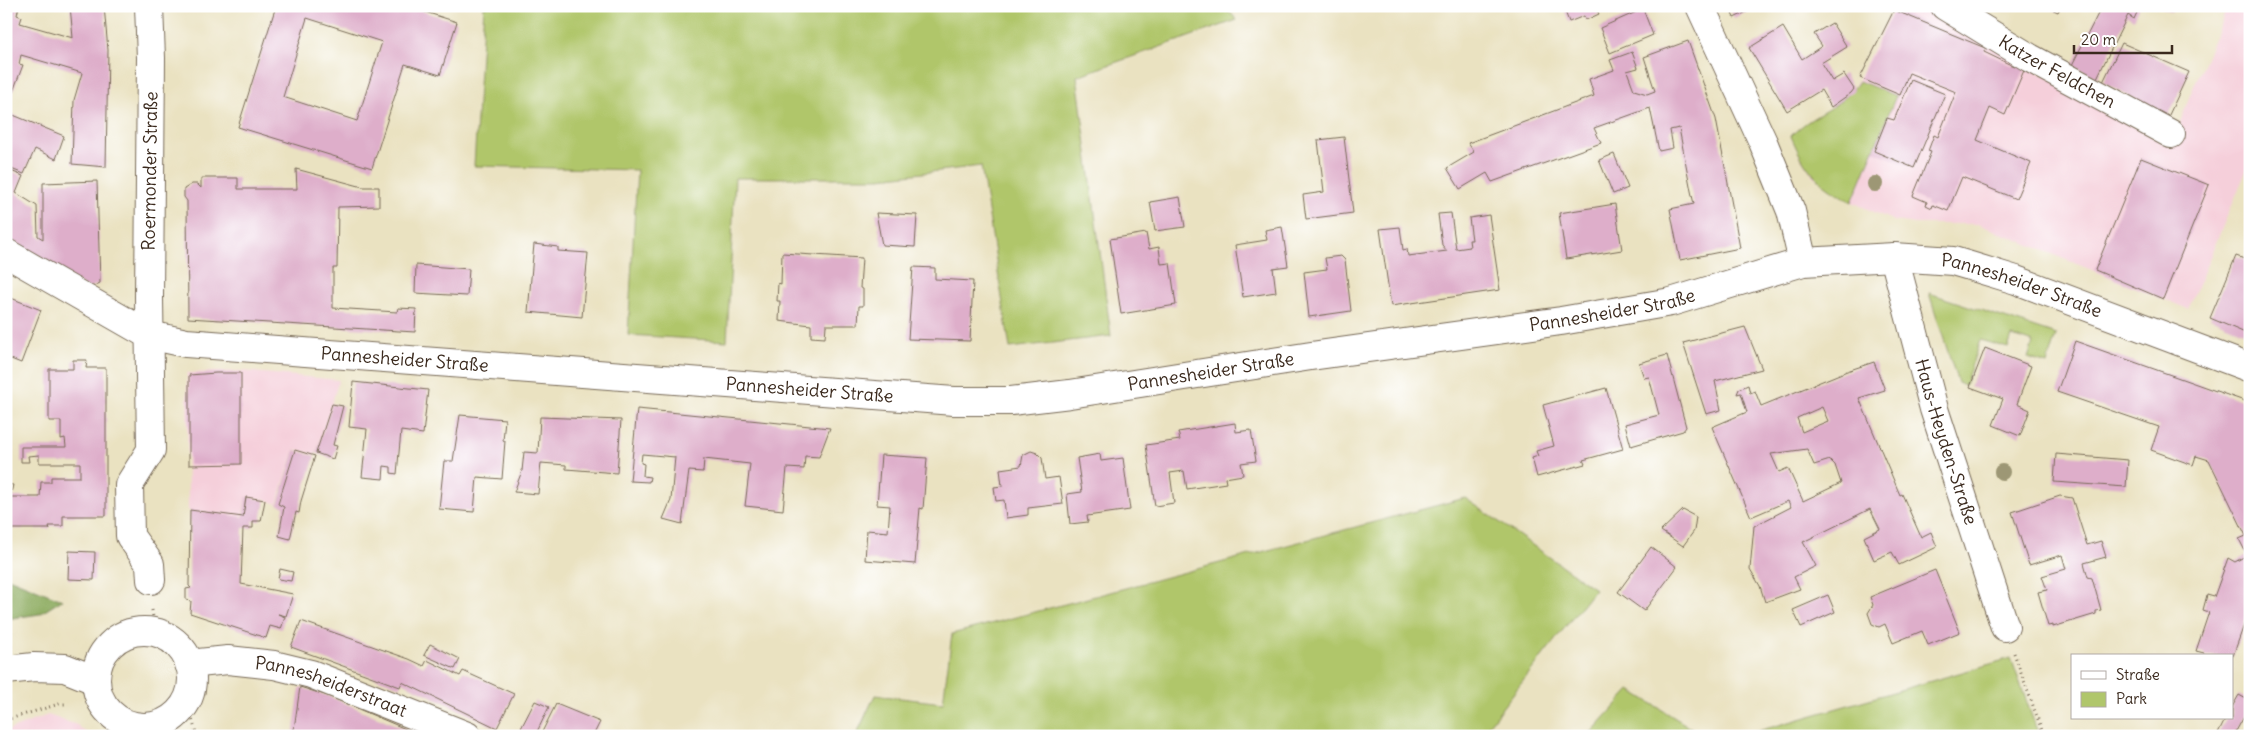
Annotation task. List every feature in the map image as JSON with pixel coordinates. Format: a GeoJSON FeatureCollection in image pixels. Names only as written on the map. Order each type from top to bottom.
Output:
{"type":"FeatureCollection","features":[{"type":"Feature","properties":{"kind":"street","name":"Roermonder Straße"},"geometry":{"type":"LineString","coordinates":[[149,6],[151,91],[149,335],[151,450],[129,485],[130,536],[150,564],[150,580]]}},
{"type":"Feature","properties":{"kind":"street"},"geometry":{"type":"LineString","coordinates":[[1700,6],[1763,142],[1791,211],[1803,262]]}},
{"type":"Feature","properties":{"kind":"street","name":"Katzer Feldchen"},"geometry":{"type":"LineString","coordinates":[[1944,6],[2030,58],[2171,134]]}},
{"type":"Feature","properties":{"kind":"street"},"geometry":{"type":"LineString","coordinates":[[6,253],[149,335]]}},
{"type":"Feature","properties":{"kind":"street","name":"Pannesheider Straße"},"geometry":{"type":"LineString","coordinates":[[149,335],[186,343],[585,374],[954,401],[1011,401],[1080,393],[1311,356],[1561,321],[1671,302],[1803,262],[1894,257],[1953,261],[2016,280],[2250,368]]}},
{"type":"Feature","properties":{"kind":"street","name":"Haus-Heyden-Straße"},"geometry":{"type":"LineString","coordinates":[[1894,257],[1934,409],[2005,627]]}},
{"type":"Feature","properties":{"kind":"street"},"geometry":{"type":"LineString","coordinates":[[6,670],[34,667],[65,668],[106,709],[126,724],[154,731],[172,718],[187,701],[192,686],[191,669],[183,651],[172,640],[155,632],[133,632],[116,640],[107,648],[98,664],[106,709]]}},
{"type":"Feature","properties":{"kind":"street","name":"Pannesheiderstraat"},"geometry":{"type":"LineString","coordinates":[[189,664],[228,660],[274,665],[311,674],[467,736]]}},
{"type":"Feature","properties":{"kind":"path"},"geometry":{"type":"LineString","coordinates":[[2005,627],[2044,736]]}},
{"type":"Feature","properties":{"kind":"path"},"geometry":{"type":"LineString","coordinates":[[187,701],[197,736]]}},
{"type":"Feature","properties":{"kind":"path"},"geometry":{"type":"LineString","coordinates":[[6,720],[59,704],[106,709]]}},
{"type":"Feature","properties":{"kind":"shaded area"},"geometry":{"type":"Polygon","coordinates":[[[1895,6],[1922,6],[2171,147],[2190,95],[2228,6],[2250,6],[2250,162],[2188,309],[1978,224],[1915,224],[1894,221],[1852,202],[1813,176],[1802,160],[1791,136],[1851,93],[1895,6]]]}},
{"type":"Feature","properties":{"kind":"shaded area"},"geometry":{"type":"Polygon","coordinates":[[[242,371],[339,380],[315,455],[295,449],[277,504],[265,499],[246,497],[242,517],[188,510],[187,373],[242,371]]]}},
{"type":"Feature","properties":{"kind":"shaded area"},"geometry":{"type":"Polygon","coordinates":[[[48,715],[77,725],[90,736],[6,736],[6,731],[48,715]]]}},
{"type":"Feature","properties":{"kind":"green space"},"geometry":{"type":"Polygon","coordinates":[[[484,6],[1224,6],[1237,20],[1077,76],[1111,336],[1010,348],[981,166],[880,178],[735,178],[727,341],[628,335],[637,170],[474,166],[484,6]]]}},
{"type":"Feature","properties":{"kind":"green space"},"geometry":{"type":"Polygon","coordinates":[[[1859,81],[1896,96],[1852,202],[1814,175],[1802,159],[1791,136],[1799,128],[1845,98],[1859,81]]]}},
{"type":"Feature","properties":{"kind":"green space"},"geometry":{"type":"Polygon","coordinates":[[[1929,293],[2056,335],[2047,364],[2028,358],[2033,343],[2012,336],[2008,348],[1980,340],[1965,385],[1958,383],[1929,293]]]}},
{"type":"Feature","properties":{"kind":"green space"},"geometry":{"type":"Polygon","coordinates":[[[1465,498],[1595,589],[1480,736],[856,736],[875,695],[943,703],[952,634],[1465,498]]]}},
{"type":"Feature","properties":{"kind":"green space"},"geometry":{"type":"Polygon","coordinates":[[[6,577],[62,600],[40,614],[6,619],[6,577]]]}},
{"type":"Feature","properties":{"kind":"green space"},"geometry":{"type":"Polygon","coordinates":[[[2011,658],[2039,736],[1741,736],[2011,658]]]}},
{"type":"Feature","properties":{"kind":"green space"},"geometry":{"type":"Polygon","coordinates":[[[1630,690],[1704,736],[1588,736],[1630,690]]]}},
{"type":"Feature","properties":{"kind":"building"},"geometry":{"type":"Polygon","coordinates":[[[6,6],[19,6],[17,15],[22,17],[20,23],[73,38],[70,6],[104,6],[108,50],[106,167],[72,164],[74,100],[82,73],[21,55],[19,64],[23,65],[6,110],[6,6]]]}},
{"type":"Feature","properties":{"kind":"building"},"geometry":{"type":"Polygon","coordinates":[[[276,6],[423,6],[422,11],[457,22],[440,75],[405,64],[372,168],[238,127],[276,6]],[[307,18],[283,97],[357,121],[382,42],[307,18]]]}},
{"type":"Feature","properties":{"kind":"building"},"geometry":{"type":"Polygon","coordinates":[[[1563,6],[1605,6],[1597,10],[1599,14],[1586,20],[1584,16],[1569,22],[1563,6]]]}},
{"type":"Feature","properties":{"kind":"building"},"geometry":{"type":"Polygon","coordinates":[[[1729,6],[1759,6],[1734,18],[1729,6]]]}},
{"type":"Feature","properties":{"kind":"building"},"geometry":{"type":"Polygon","coordinates":[[[2045,6],[2061,6],[2058,12],[2045,6]]]}},
{"type":"Feature","properties":{"kind":"building"},"geometry":{"type":"Polygon","coordinates":[[[2102,6],[2140,6],[2134,19],[2128,15],[2097,78],[2072,65],[2102,6]]]}},
{"type":"Feature","properties":{"kind":"building"},"geometry":{"type":"Polygon","coordinates":[[[2160,6],[2174,6],[2171,12],[2160,6]]]}},
{"type":"Feature","properties":{"kind":"building"},"geometry":{"type":"Polygon","coordinates":[[[1643,9],[1653,35],[1610,53],[1600,28],[1643,9]]]}},
{"type":"Feature","properties":{"kind":"building"},"geometry":{"type":"Polygon","coordinates":[[[1894,10],[1985,48],[1984,52],[2011,65],[2025,68],[2005,115],[1990,108],[1977,140],[2031,163],[2016,199],[1962,177],[1948,211],[1933,205],[1932,208],[1926,205],[1927,202],[1913,196],[1931,152],[1928,151],[1934,135],[1938,137],[1956,92],[1909,73],[1900,95],[1860,78],[1894,10]]]}},
{"type":"Feature","properties":{"kind":"building"},"geometry":{"type":"Polygon","coordinates":[[[1832,23],[1847,47],[1821,63],[1832,81],[1844,74],[1854,89],[1831,107],[1821,90],[1787,111],[1749,48],[1783,27],[1802,59],[1822,46],[1814,34],[1832,23]]]}},
{"type":"Feature","properties":{"kind":"building"},"geometry":{"type":"Polygon","coordinates":[[[1688,41],[1716,119],[1740,248],[1680,260],[1670,209],[1694,204],[1679,128],[1670,130],[1673,148],[1659,151],[1650,108],[1594,128],[1601,143],[1492,182],[1487,173],[1460,189],[1447,168],[1474,152],[1468,143],[1594,96],[1589,79],[1614,70],[1610,60],[1632,52],[1638,68],[1627,71],[1634,90],[1647,94],[1655,91],[1644,57],[1688,41]]]}},
{"type":"Feature","properties":{"kind":"building"},"geometry":{"type":"Polygon","coordinates":[[[2122,43],[2189,72],[2168,117],[2103,82],[2122,43]]]}},
{"type":"Feature","properties":{"kind":"building"},"geometry":{"type":"Polygon","coordinates":[[[1911,80],[1945,94],[1914,168],[1874,151],[1887,118],[1894,120],[1911,80]]]}},
{"type":"Feature","properties":{"kind":"building"},"geometry":{"type":"Polygon","coordinates":[[[6,112],[64,136],[56,159],[35,149],[24,174],[6,167],[6,112]]]}},
{"type":"Feature","properties":{"kind":"building"},"geometry":{"type":"Polygon","coordinates":[[[1344,137],[1353,213],[1306,219],[1303,195],[1324,192],[1318,140],[1344,137]]]}},
{"type":"Feature","properties":{"kind":"building"},"geometry":{"type":"Polygon","coordinates":[[[1614,154],[1628,188],[1613,194],[1599,160],[1614,154]]]}},
{"type":"Feature","properties":{"kind":"building"},"geometry":{"type":"Polygon","coordinates":[[[2141,158],[2209,185],[2163,299],[2095,270],[2141,158]]]}},
{"type":"Feature","properties":{"kind":"building"},"geometry":{"type":"Polygon","coordinates":[[[6,169],[23,176],[16,193],[37,206],[38,236],[43,239],[43,183],[97,181],[100,283],[88,289],[6,237],[6,169]]]}},
{"type":"Feature","properties":{"kind":"building"},"geometry":{"type":"Polygon","coordinates":[[[296,169],[363,187],[379,187],[379,206],[338,207],[337,268],[333,268],[333,308],[397,312],[398,308],[416,309],[415,332],[188,318],[187,201],[184,197],[184,189],[192,184],[197,184],[201,188],[201,178],[238,178],[238,189],[297,189],[296,169]]]}},
{"type":"Feature","properties":{"kind":"building"},"geometry":{"type":"Polygon","coordinates":[[[1180,197],[1185,227],[1155,231],[1150,202],[1180,197]]]}},
{"type":"Feature","properties":{"kind":"building"},"geometry":{"type":"Polygon","coordinates":[[[1615,204],[1622,250],[1566,259],[1559,213],[1615,204]]]}},
{"type":"Feature","properties":{"kind":"building"},"geometry":{"type":"Polygon","coordinates":[[[876,213],[917,215],[915,247],[882,245],[876,213]]]}},
{"type":"Feature","properties":{"kind":"building"},"geometry":{"type":"Polygon","coordinates":[[[1451,213],[1456,249],[1470,247],[1469,240],[1472,240],[1469,218],[1489,215],[1500,290],[1391,306],[1380,229],[1400,227],[1403,250],[1407,249],[1408,256],[1447,251],[1442,245],[1438,214],[1451,213]]]}},
{"type":"Feature","properties":{"kind":"building"},"geometry":{"type":"Polygon","coordinates":[[[1282,227],[1288,266],[1273,268],[1276,292],[1243,297],[1235,245],[1267,240],[1265,230],[1282,227]]]}},
{"type":"Feature","properties":{"kind":"building"},"geometry":{"type":"Polygon","coordinates":[[[1146,233],[1149,249],[1159,247],[1161,264],[1170,263],[1176,305],[1121,314],[1110,239],[1146,233]]]}},
{"type":"Feature","properties":{"kind":"building"},"geometry":{"type":"Polygon","coordinates":[[[534,244],[558,247],[558,251],[588,253],[582,317],[528,312],[534,244]]]}},
{"type":"Feature","properties":{"kind":"building"},"geometry":{"type":"Polygon","coordinates":[[[782,253],[862,258],[860,288],[863,289],[863,306],[859,306],[858,325],[826,325],[825,338],[811,337],[811,325],[779,321],[780,301],[777,301],[778,283],[781,284],[782,253]]]}},
{"type":"Feature","properties":{"kind":"building"},"geometry":{"type":"Polygon","coordinates":[[[1341,256],[1345,260],[1351,311],[1309,317],[1304,272],[1327,269],[1325,258],[1341,256]]]}},
{"type":"Feature","properties":{"kind":"building"},"geometry":{"type":"Polygon","coordinates":[[[2236,256],[2250,261],[2250,335],[2210,318],[2236,256]]]}},
{"type":"Feature","properties":{"kind":"building"},"geometry":{"type":"Polygon","coordinates":[[[416,265],[469,269],[467,296],[415,293],[416,265]]]}},
{"type":"Feature","properties":{"kind":"building"},"geometry":{"type":"Polygon","coordinates":[[[913,267],[935,268],[935,279],[973,281],[970,341],[908,339],[913,267]]]}},
{"type":"Feature","properties":{"kind":"building"},"geometry":{"type":"Polygon","coordinates":[[[6,296],[41,310],[21,363],[6,357],[6,296]]]}},
{"type":"Feature","properties":{"kind":"building"},"geometry":{"type":"Polygon","coordinates":[[[1745,327],[1762,369],[1715,381],[1721,410],[1706,414],[1683,343],[1745,327]]]}},
{"type":"Feature","properties":{"kind":"building"},"geometry":{"type":"Polygon","coordinates":[[[2075,341],[2250,403],[2250,608],[2234,654],[2204,654],[2196,651],[2209,612],[2203,610],[2207,595],[2214,597],[2228,558],[2235,562],[2247,555],[2239,539],[2246,536],[2209,460],[2196,456],[2193,465],[2151,450],[2159,427],[2057,392],[2075,341]]]}},
{"type":"Feature","properties":{"kind":"building"},"geometry":{"type":"Polygon","coordinates":[[[1985,348],[2031,366],[2017,404],[2030,410],[2020,436],[1993,425],[2003,399],[1970,387],[1985,348]]]}},
{"type":"Feature","properties":{"kind":"building"},"geometry":{"type":"Polygon","coordinates":[[[1667,355],[1686,427],[1683,431],[1631,446],[1625,424],[1659,415],[1649,377],[1644,378],[1639,363],[1667,355]]]}},
{"type":"Feature","properties":{"kind":"building"},"geometry":{"type":"Polygon","coordinates":[[[73,360],[87,360],[86,368],[106,368],[106,516],[63,516],[63,526],[49,526],[50,529],[6,529],[6,484],[13,485],[10,497],[40,497],[41,482],[51,482],[51,477],[80,477],[80,463],[39,463],[39,455],[28,456],[29,462],[21,462],[21,447],[66,447],[65,438],[61,439],[61,421],[49,421],[49,369],[73,369],[73,360]]]}},
{"type":"Feature","properties":{"kind":"building"},"geometry":{"type":"Polygon","coordinates":[[[1874,362],[1885,390],[1859,398],[1900,495],[1902,494],[1921,537],[1931,532],[1937,547],[1899,565],[1892,552],[1874,560],[1864,537],[1880,529],[1870,509],[1803,542],[1816,566],[1794,577],[1800,589],[1765,602],[1760,586],[1750,569],[1754,526],[1791,507],[1788,501],[1751,517],[1712,427],[1747,412],[1741,393],[1737,394],[1739,389],[1748,385],[1750,393],[1755,391],[1761,406],[1874,362]],[[1822,407],[1797,418],[1802,432],[1828,421],[1822,407]],[[1807,449],[1771,454],[1779,472],[1788,468],[1803,501],[1841,483],[1835,465],[1830,460],[1814,465],[1807,449]]]}},
{"type":"Feature","properties":{"kind":"building"},"geometry":{"type":"Polygon","coordinates":[[[241,373],[241,464],[189,465],[189,375],[241,373]]]}},
{"type":"Feature","properties":{"kind":"building"},"geometry":{"type":"Polygon","coordinates":[[[353,382],[428,390],[423,434],[401,431],[397,474],[391,473],[391,467],[384,466],[383,479],[362,477],[367,429],[349,427],[353,382]]]}},
{"type":"Feature","properties":{"kind":"building"},"geometry":{"type":"Polygon","coordinates":[[[1606,388],[1623,449],[1583,460],[1585,464],[1537,477],[1532,458],[1538,456],[1536,451],[1554,446],[1543,405],[1606,388]]]}},
{"type":"Feature","properties":{"kind":"building"},"geometry":{"type":"Polygon","coordinates":[[[332,404],[343,406],[333,445],[337,446],[333,459],[316,453],[332,404]]]}},
{"type":"Feature","properties":{"kind":"building"},"geometry":{"type":"Polygon","coordinates":[[[637,409],[830,428],[819,457],[805,456],[804,469],[787,468],[783,510],[745,506],[750,464],[704,459],[703,472],[689,471],[682,524],[663,519],[671,500],[675,457],[642,454],[641,463],[644,464],[643,476],[650,477],[649,482],[630,481],[637,409]]]}},
{"type":"Feature","properties":{"kind":"building"},"geometry":{"type":"Polygon","coordinates":[[[460,415],[505,419],[502,479],[477,477],[474,512],[439,509],[444,461],[453,461],[460,415]]]}},
{"type":"Feature","properties":{"kind":"building"},"geometry":{"type":"Polygon","coordinates":[[[540,417],[621,420],[617,473],[566,469],[566,465],[541,463],[538,494],[514,492],[522,471],[524,452],[538,453],[540,417]]]}},
{"type":"Feature","properties":{"kind":"building"},"geometry":{"type":"Polygon","coordinates":[[[1235,423],[1236,432],[1251,430],[1256,461],[1241,463],[1243,475],[1225,478],[1226,483],[1187,489],[1184,471],[1170,473],[1174,503],[1155,506],[1146,445],[1180,440],[1178,432],[1235,423]]]}},
{"type":"Feature","properties":{"kind":"building"},"geometry":{"type":"Polygon","coordinates":[[[295,450],[315,456],[299,513],[296,512],[290,539],[279,536],[284,507],[278,504],[295,450]]]}},
{"type":"Feature","properties":{"kind":"building"},"geometry":{"type":"Polygon","coordinates":[[[1031,451],[1037,453],[1042,458],[1045,479],[1059,477],[1063,504],[1028,508],[1028,515],[1006,518],[1004,500],[996,501],[994,487],[1002,486],[1000,469],[1021,466],[1023,455],[1031,451]]]}},
{"type":"Feature","properties":{"kind":"building"},"geometry":{"type":"Polygon","coordinates":[[[1100,454],[1101,461],[1123,458],[1130,510],[1087,516],[1088,522],[1070,524],[1067,494],[1082,492],[1077,458],[1100,454]]]}},
{"type":"Feature","properties":{"kind":"building"},"geometry":{"type":"Polygon","coordinates":[[[2056,454],[2128,460],[2126,487],[2054,482],[2056,454]]]}},
{"type":"Feature","properties":{"kind":"building"},"geometry":{"type":"Polygon","coordinates":[[[881,455],[927,458],[923,509],[920,508],[915,564],[865,560],[867,530],[888,532],[890,506],[877,505],[881,455]]]}},
{"type":"Feature","properties":{"kind":"building"},"geometry":{"type":"Polygon","coordinates":[[[2060,496],[2072,498],[2087,545],[2101,541],[2106,557],[2084,563],[2088,577],[2092,578],[2101,610],[2096,611],[2096,614],[2053,627],[2053,625],[2048,626],[2038,592],[2047,590],[2042,576],[2066,569],[2062,555],[2029,565],[2012,512],[2060,496]]]}},
{"type":"Feature","properties":{"kind":"building"},"geometry":{"type":"Polygon","coordinates":[[[246,497],[265,500],[261,521],[253,521],[253,528],[243,528],[241,584],[293,594],[286,616],[278,614],[285,617],[281,629],[270,626],[266,638],[190,613],[191,601],[186,600],[186,589],[191,588],[189,586],[190,510],[243,517],[246,497]]]}},
{"type":"Feature","properties":{"kind":"building"},"geometry":{"type":"Polygon","coordinates":[[[1683,510],[1696,517],[1694,531],[1683,546],[1661,531],[1683,510]]]}},
{"type":"Feature","properties":{"kind":"building"},"geometry":{"type":"Polygon","coordinates":[[[1651,547],[1677,567],[1644,611],[1618,592],[1651,547]]]}},
{"type":"Feature","properties":{"kind":"building"},"geometry":{"type":"Polygon","coordinates":[[[69,551],[95,552],[94,580],[68,579],[69,551]]]}},
{"type":"Feature","properties":{"kind":"building"},"geometry":{"type":"Polygon","coordinates":[[[280,569],[293,572],[291,581],[278,579],[280,569]]]}},
{"type":"Feature","properties":{"kind":"building"},"geometry":{"type":"Polygon","coordinates":[[[1935,570],[1960,632],[1928,645],[1922,631],[1893,643],[1885,624],[1879,627],[1872,624],[1868,613],[1873,605],[1870,597],[1935,570]]]}},
{"type":"Feature","properties":{"kind":"building"},"geometry":{"type":"Polygon","coordinates":[[[1828,595],[1835,612],[1801,627],[1793,610],[1828,595]]]}},
{"type":"Feature","properties":{"kind":"building"},"geometry":{"type":"Polygon","coordinates":[[[301,621],[424,666],[427,660],[460,676],[463,671],[514,694],[497,728],[402,682],[400,687],[291,647],[301,621]]]}},
{"type":"Feature","properties":{"kind":"building"},"geometry":{"type":"Polygon","coordinates":[[[430,644],[460,659],[455,669],[424,655],[430,644]]]}},
{"type":"Feature","properties":{"kind":"building"},"geometry":{"type":"Polygon","coordinates":[[[300,687],[328,696],[422,736],[293,736],[300,687]]]}},
{"type":"Feature","properties":{"kind":"building"},"geometry":{"type":"Polygon","coordinates":[[[2239,695],[2250,701],[2250,706],[2235,733],[2240,736],[2217,736],[2225,720],[2234,720],[2234,704],[2239,695]]]}},
{"type":"Feature","properties":{"kind":"building"},"geometry":{"type":"Polygon","coordinates":[[[535,701],[549,707],[535,736],[517,736],[535,701]]]}},
{"type":"Feature","properties":{"kind":"building"},"geometry":{"type":"Polygon","coordinates":[[[556,704],[600,722],[593,736],[540,736],[556,704]]]}}]}
